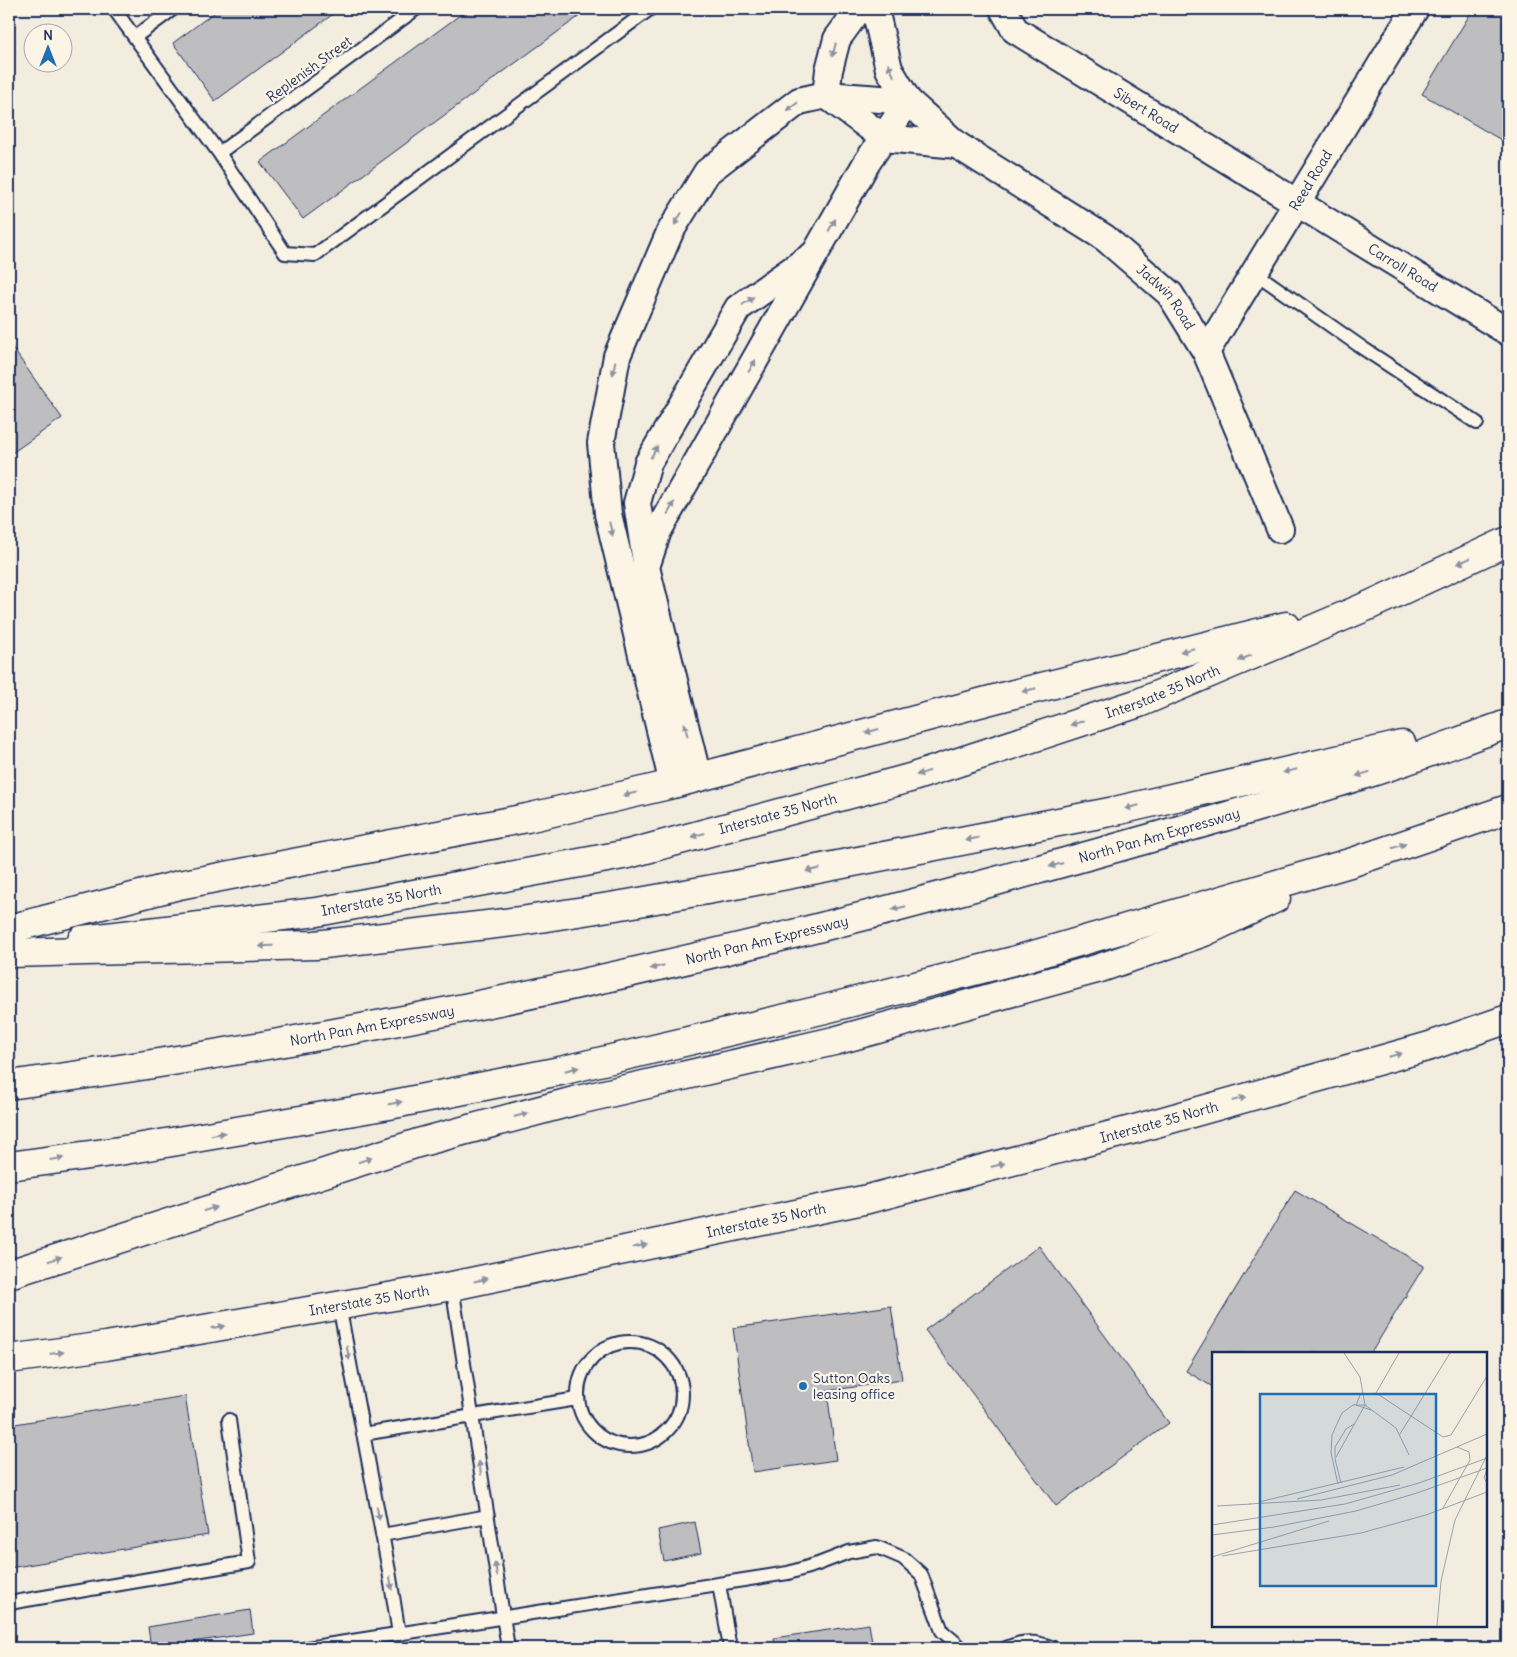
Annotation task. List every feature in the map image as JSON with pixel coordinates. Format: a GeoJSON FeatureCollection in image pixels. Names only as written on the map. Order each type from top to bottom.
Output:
{"type":"FeatureCollection","features":[{"type":"Feature","properties":{"kind":"main road","name":"Interstate 35 North"},"geometry":{"type":"LineString","coordinates":[[9,946],[104,938],[318,912],[628,854],[910,778],[1139,703],[1370,605],[1508,541]]}},
{"type":"Feature","properties":{"kind":"main road"},"geometry":{"type":"LineString","coordinates":[[9,929],[180,885],[527,818],[685,781],[1016,693],[1370,605]]}},
{"type":"Feature","properties":{"kind":"main road"},"geometry":{"type":"LineString","coordinates":[[9,953],[315,945],[521,920],[628,904],[1115,811],[1508,722]]}},
{"type":"Feature","properties":{"kind":"main road","name":"North Pan Am Expressway"},"geometry":{"type":"LineString","coordinates":[[9,1085],[270,1045],[535,995],[731,950],[910,905],[1117,848],[1370,772],[1508,722]]}},
{"type":"Feature","properties":{"kind":"main road"},"geometry":{"type":"LineString","coordinates":[[9,1166],[119,1151],[370,1108],[570,1069],[824,1009],[1004,963],[1353,862],[1508,809]]}},
{"type":"Feature","properties":{"kind":"main road"},"geometry":{"type":"LineString","coordinates":[[9,1274],[418,1143],[574,1101],[834,1041],[1100,968],[1204,932],[1353,862]]}},
{"type":"Feature","properties":{"kind":"main road","name":"Interstate 35 North"},"geometry":{"type":"LineString","coordinates":[[9,1359],[106,1346],[452,1286],[868,1199],[1135,1129],[1430,1046],[1508,1018]]}},
{"type":"Feature","properties":{"kind":"street"},"geometry":{"type":"LineString","coordinates":[[826,95],[829,70],[837,39],[860,9]]}},
{"type":"Feature","properties":{"kind":"street","name":"Jadwin Road"},"geometry":{"type":"LineString","coordinates":[[875,9],[889,69],[908,100],[957,145],[1105,238],[1170,294],[1206,352],[1280,529]]}},
{"type":"Feature","properties":{"kind":"street","name":"Sibert Road"},"geometry":{"type":"LineString","coordinates":[[1003,9],[1014,30],[1296,204]]}},
{"type":"Feature","properties":{"kind":"street","name":"Reed Road"},"geometry":{"type":"LineString","coordinates":[[1206,352],[1415,9]]}},
{"type":"Feature","properties":{"kind":"street"},"geometry":{"type":"LineString","coordinates":[[826,95],[884,138]]}},
{"type":"Feature","properties":{"kind":"street"},"geometry":{"type":"LineString","coordinates":[[646,567],[658,531],[866,164],[908,100],[826,95],[799,101],[707,172],[670,232],[616,356],[601,443],[608,514],[685,781]]}},
{"type":"Feature","properties":{"kind":"street","name":"Jadwin Road"},"geometry":{"type":"LineString","coordinates":[[884,138],[957,145]]}},
{"type":"Feature","properties":{"kind":"street","name":"Carroll Road"},"geometry":{"type":"LineString","coordinates":[[1296,204],[1508,332]]}},
{"type":"Feature","properties":{"kind":"street"},"geometry":{"type":"LineString","coordinates":[[685,781],[646,567],[637,503],[648,463],[738,308],[816,253]]}},
{"type":"Feature","properties":{"kind":"lane"},"geometry":{"type":"LineString","coordinates":[[114,9],[220,153],[285,253],[315,254],[650,9]]}},
{"type":"Feature","properties":{"kind":"lane"},"geometry":{"type":"LineString","coordinates":[[135,37],[173,9]]}},
{"type":"Feature","properties":{"kind":"lane","name":"Replenish Street"},"geometry":{"type":"LineString","coordinates":[[220,153],[416,9]]}},
{"type":"Feature","properties":{"kind":"lane"},"geometry":{"type":"LineString","coordinates":[[1254,272],[1364,349],[1476,423]]}},
{"type":"Feature","properties":{"kind":"lane"},"geometry":{"type":"LineString","coordinates":[[452,1286],[508,1648]]}},
{"type":"Feature","properties":{"kind":"lane"},"geometry":{"type":"LineString","coordinates":[[339,1305],[399,1634]]}},
{"type":"Feature","properties":{"kind":"lane"},"geometry":{"type":"LineString","coordinates":[[625,1342],[645,1344],[664,1354],[677,1370],[683,1389],[680,1410],[670,1428],[654,1441],[634,1447],[614,1445],[595,1435],[582,1419],[576,1399],[578,1378],[588,1360],[605,1347],[625,1342]]}},
{"type":"Feature","properties":{"kind":"lane"},"geometry":{"type":"LineString","coordinates":[[363,1434],[576,1399]]}},
{"type":"Feature","properties":{"kind":"lane"},"geometry":{"type":"LineString","coordinates":[[9,1603],[249,1562],[229,1420]]}},
{"type":"Feature","properties":{"kind":"lane"},"geometry":{"type":"LineString","coordinates":[[382,1535],[488,1516]]}},
{"type":"Feature","properties":{"kind":"lane"},"geometry":{"type":"LineString","coordinates":[[307,1648],[788,1573],[849,1552],[878,1547],[903,1558],[921,1574],[942,1631],[962,1648]]}},
{"type":"Feature","properties":{"kind":"lane"},"geometry":{"type":"LineString","coordinates":[[719,1584],[730,1648]]}},
{"type":"Feature","properties":{"kind":"lane"},"geometry":{"type":"LineString","coordinates":[[1006,1648],[1018,1643],[1039,1642],[1054,1648]]}},
{"type":"Feature","properties":{"kind":"building"},"geometry":{"type":"Polygon","coordinates":[[[219,9],[340,9],[215,101],[173,43],[219,9]]]}},
{"type":"Feature","properties":{"kind":"building"},"geometry":{"type":"Polygon","coordinates":[[[468,9],[589,9],[303,219],[260,162],[468,9]]]}},
{"type":"Feature","properties":{"kind":"building"},"geometry":{"type":"Polygon","coordinates":[[[1473,9],[1508,9],[1508,144],[1422,94],[1473,9]]]}},
{"type":"Feature","properties":{"kind":"building"},"geometry":{"type":"Polygon","coordinates":[[[9,343],[62,418],[9,455],[9,343]]]}},
{"type":"Feature","properties":{"kind":"building"},"geometry":{"type":"Polygon","coordinates":[[[1295,1190],[1424,1266],[1372,1352],[1212,1352],[1212,1386],[1186,1371],[1295,1190]]]}},
{"type":"Feature","properties":{"kind":"building"},"geometry":{"type":"Polygon","coordinates":[[[1039,1246],[1169,1423],[1056,1506],[925,1330],[1039,1246]]]}},
{"type":"Feature","properties":{"kind":"building","name":"Sutton Oaks leasing office"},"geometry":{"type":"Polygon","coordinates":[[[891,1306],[902,1380],[827,1391],[836,1460],[753,1472],[733,1328],[891,1306]]]}},
{"type":"Feature","properties":{"kind":"building"},"geometry":{"type":"Polygon","coordinates":[[[185,1396],[208,1535],[9,1568],[9,1425],[185,1396]]]}},
{"type":"Feature","properties":{"kind":"building"},"geometry":{"type":"Polygon","coordinates":[[[695,1522],[701,1553],[664,1561],[658,1530],[695,1522]]]}},
{"type":"Feature","properties":{"kind":"building"},"geometry":{"type":"Polygon","coordinates":[[[250,1610],[253,1633],[151,1648],[148,1627],[250,1610]]]}},
{"type":"Feature","properties":{"kind":"building"},"geometry":{"type":"Polygon","coordinates":[[[869,1624],[873,1648],[775,1648],[774,1638],[869,1624]]]}},
{"type":"Feature","properties":{"kind":"place","name":"Sutton Oaks leasing office"},"geometry":{"type":"Point","coordinates":[803,1386]}}]}
